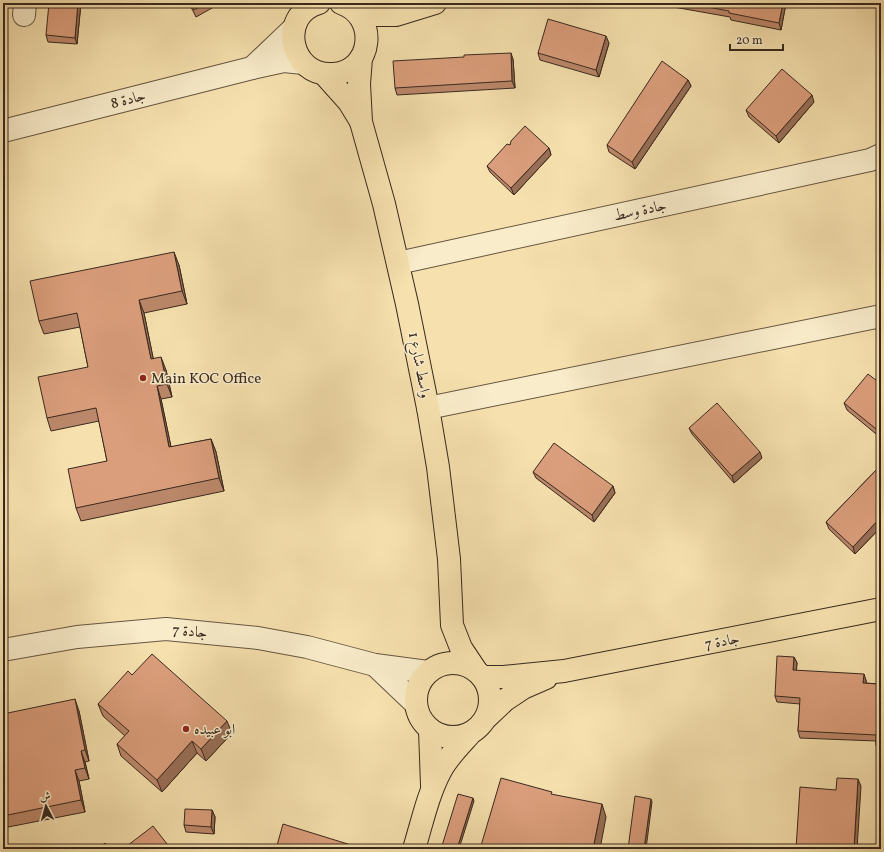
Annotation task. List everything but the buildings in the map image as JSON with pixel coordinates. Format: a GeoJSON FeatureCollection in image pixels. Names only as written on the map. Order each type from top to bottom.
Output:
{"type":"FeatureCollection","features":[{"type":"Feature","properties":{"kind":"main road"},"geometry":{"type":"LineString","coordinates":[[319,3],[305,10],[297,17],[293,40],[296,53],[303,63],[316,72],[324,74],[345,72],[354,66],[380,27],[396,15]]}},
{"type":"Feature","properties":{"kind":"main road"},"geometry":{"type":"LineString","coordinates":[[350,8],[378,15],[396,15],[435,3]]}},
{"type":"Feature","properties":{"kind":"main road","name":"واسط شارع 1"},"geometry":{"type":"LineString","coordinates":[[350,8],[366,27],[359,84],[361,122],[384,204],[398,263],[428,408],[444,513],[449,560],[452,625],[461,648],[479,673]]}},
{"type":"Feature","properties":{"kind":"main road","name":"واسط شارع 1"},"geometry":{"type":"LineString","coordinates":[[324,74],[349,102],[361,122]]}},
{"type":"Feature","properties":{"kind":"main road","name":"جادة 7"},"geometry":{"type":"LineString","coordinates":[[479,673],[504,677],[564,671],[881,609]]}},
{"type":"Feature","properties":{"kind":"main road","name":"واسط شارع 1"},"geometry":{"type":"LineString","coordinates":[[432,670],[444,646],[451,612]]}},
{"type":"Feature","properties":{"kind":"main road"},"geometry":{"type":"LineString","coordinates":[[455,663],[465,665],[479,673],[488,686],[491,696],[487,717],[476,730],[459,738],[449,738],[430,730],[423,723],[418,714],[416,704],[416,692],[421,681],[432,670],[445,664],[455,663]]}},
{"type":"Feature","properties":{"kind":"main road","name":"جادة 7"},"geometry":{"type":"LineString","coordinates":[[487,717],[505,700],[523,688],[564,671]]}},
{"type":"Feature","properties":{"kind":"main road"},"geometry":{"type":"LineString","coordinates":[[430,730],[432,790]]}},
{"type":"Feature","properties":{"kind":"main road"},"geometry":{"type":"LineString","coordinates":[[414,849],[432,790],[441,770],[454,751],[469,734]]}},
{"type":"Feature","properties":{"kind":"street","name":"جادة 8"},"geometry":{"type":"LineString","coordinates":[[252,68],[297,17]]}},
{"type":"Feature","properties":{"kind":"street","name":"جادة 8"},"geometry":{"type":"LineString","coordinates":[[3,131],[252,68],[284,61],[303,63]]}},
{"type":"Feature","properties":{"kind":"street","name":"جادة وسط"},"geometry":{"type":"LineString","coordinates":[[398,263],[870,160],[881,155]]}},
{"type":"Feature","properties":{"kind":"street"},"geometry":{"type":"LineString","coordinates":[[428,408],[881,316]]}},
{"type":"Feature","properties":{"kind":"street","name":"جادة 7"},"geometry":{"type":"LineString","coordinates":[[3,650],[77,637],[166,629],[258,638],[307,647],[375,665],[432,670]]}},
{"type":"Feature","properties":{"kind":"street","name":"جادة 7"},"geometry":{"type":"LineString","coordinates":[[375,665],[416,704]]}},
{"type":"Feature","properties":{"kind":"place","name":"Main KOC Office"},"geometry":{"type":"Point","coordinates":[143,378]}},
{"type":"Feature","properties":{"kind":"place","name":"ابو عبيده"},"geometry":{"type":"Point","coordinates":[186,729]}}]}
